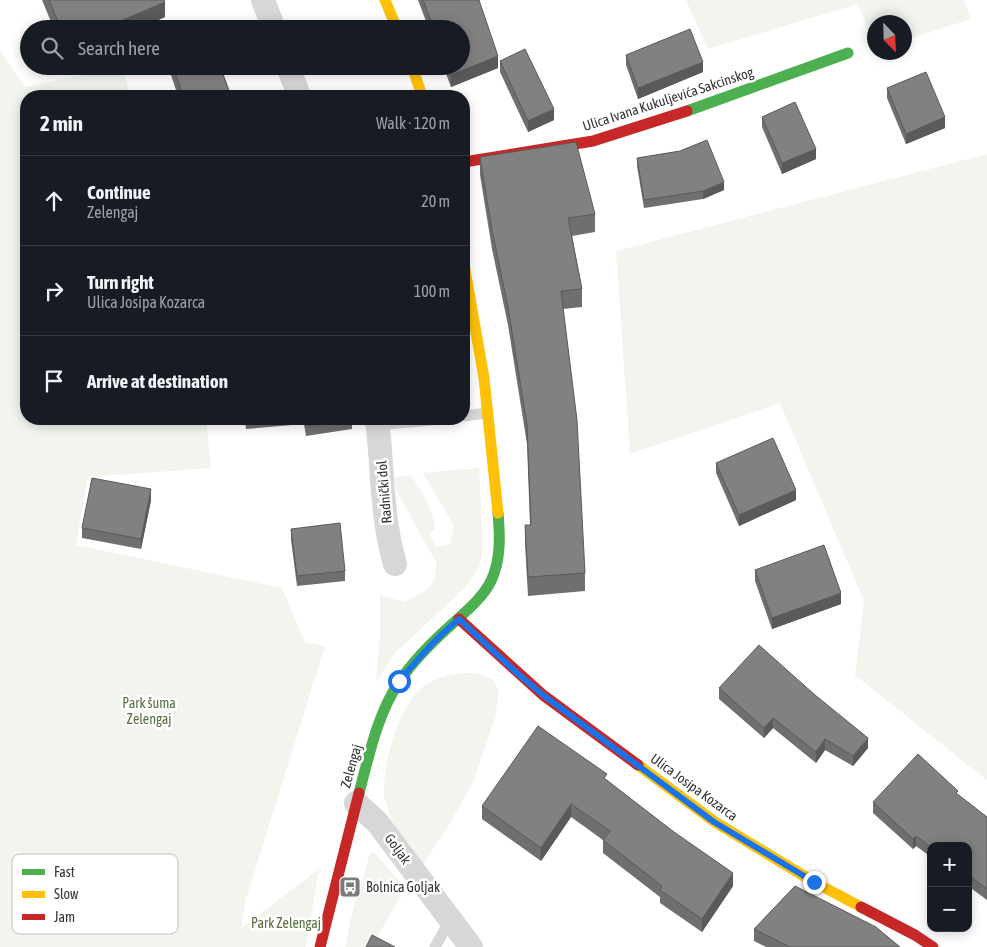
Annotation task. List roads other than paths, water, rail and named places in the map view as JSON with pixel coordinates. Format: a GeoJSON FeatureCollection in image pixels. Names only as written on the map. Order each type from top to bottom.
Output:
{"type":"FeatureCollection","features":[{"type":"Feature","properties":{"kind":"street"},"geometry":{"type":"LineString","coordinates":[[263,0],[271,20]]}},
{"type":"Feature","properties":{"kind":"street"},"geometry":{"type":"LineString","coordinates":[[386,0],[394,20]]}},
{"type":"Feature","properties":{"kind":"street","name":"Ulica Ivana Kukuljevića Sakcinskog"},"geometry":{"type":"LineString","coordinates":[[470,161],[593,141],[711,104],[848,53]]}},
{"type":"Feature","properties":{"kind":"street"},"geometry":{"type":"LineString","coordinates":[[291,75],[297,90]]}},
{"type":"Feature","properties":{"kind":"street"},"geometry":{"type":"LineString","coordinates":[[415,75],[420,90]]}},
{"type":"Feature","properties":{"kind":"street"},"geometry":{"type":"LineString","coordinates":[[459,619],[489,586],[496,572],[500,553],[500,532],[484,378],[470,298]]}},
{"type":"Feature","properties":{"kind":"street","name":"Radnički dol"},"geometry":{"type":"LineString","coordinates":[[378,425],[387,530],[395,564]]}},
{"type":"Feature","properties":{"kind":"street","name":"Zelengaj"},"geometry":{"type":"LineString","coordinates":[[320,947],[356,803],[386,703],[399,681],[418,658],[441,634],[459,619]]}},
{"type":"Feature","properties":{"kind":"street","name":"Ulica Josipa Kozarca"},"geometry":{"type":"LineString","coordinates":[[459,619],[543,695],[714,822],[814,882],[915,935],[932,947]]}},
{"type":"Feature","properties":{"kind":"street","name":"Goljak"},"geometry":{"type":"LineString","coordinates":[[356,803],[378,822],[471,947]]}},
{"type":"Feature","properties":{"kind":"lane"},"geometry":{"type":"LineString","coordinates":[[470,415],[488,413]]}},
{"type":"Feature","properties":{"kind":"lane"},"geometry":{"type":"LineString","coordinates":[[435,947],[450,920]]}},
{"type":"Feature","properties":{"kind":"place","name":"Bolnica Goljak"},"geometry":{"type":"Point","coordinates":[350,887]}},
{"type":"Feature","properties":{"kind":"park label","name":"Park šuma Zelengaj"},"geometry":{"type":"Point","coordinates":[149,712]}},
{"type":"Feature","properties":{"kind":"park label","name":"Park Zelengaj"},"geometry":{"type":"Point","coordinates":[286,923]}}]}
